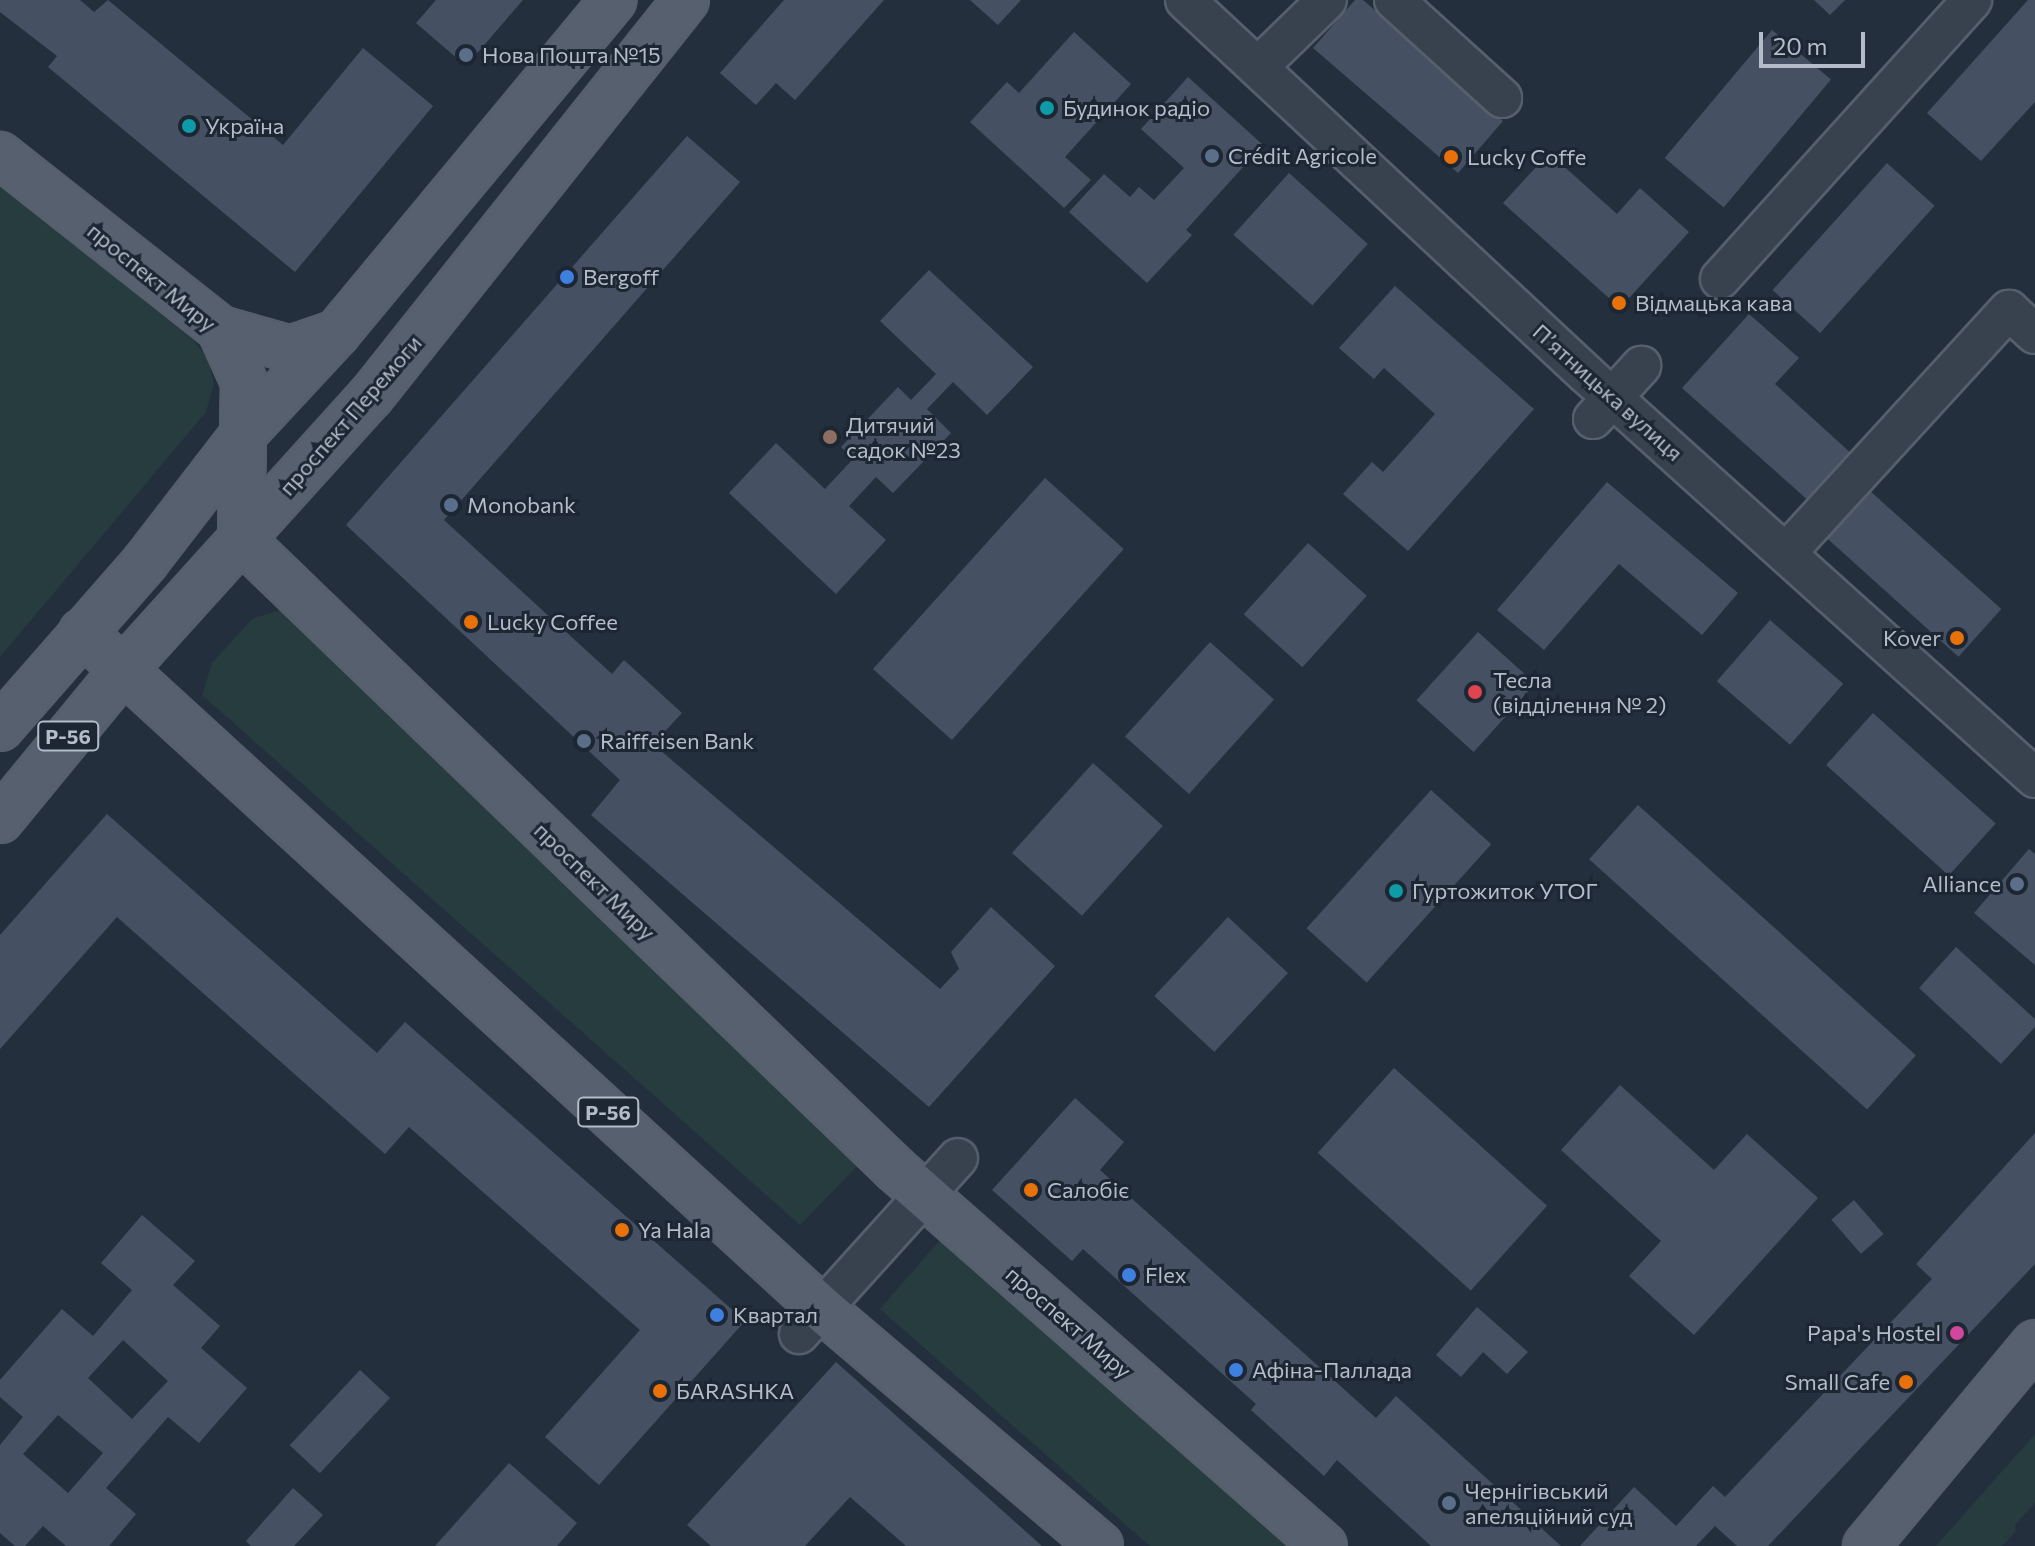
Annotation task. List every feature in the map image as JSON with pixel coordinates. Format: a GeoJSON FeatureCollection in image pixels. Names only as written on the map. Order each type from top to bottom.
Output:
{"type":"FeatureCollection","features":[{"type":"Feature","properties":{"kind":"main road"},"geometry":{"type":"LineString","coordinates":[[146,561],[247,430],[337,333],[613,0]]}},
{"type":"Feature","properties":{"kind":"main road","name":"проспект Перемоги"},"geometry":{"type":"LineString","coordinates":[[0,820],[124,669],[371,396],[686,0]]}},
{"type":"Feature","properties":{"kind":"main road","name":"проспект Миру"},"geometry":{"type":"LineString","coordinates":[[0,155],[220,329],[244,382],[247,430],[241,539],[926,1194],[1324,1546]]}},
{"type":"Feature","properties":{"kind":"main road"},"geometry":{"type":"LineString","coordinates":[[220,329],[290,349],[337,333]]}},
{"type":"Feature","properties":{"kind":"main road"},"geometry":{"type":"LineString","coordinates":[[146,561],[241,539]]}},
{"type":"Feature","properties":{"kind":"main road","name":"Р-56"},"geometry":{"type":"LineString","coordinates":[[7,713],[146,561]]}},
{"type":"Feature","properties":{"kind":"main road"},"geometry":{"type":"LineString","coordinates":[[7,713],[124,669],[82,632]]}},
{"type":"Feature","properties":{"kind":"main road","name":"Р-56"},"geometry":{"type":"LineString","coordinates":[[124,669],[810,1321],[1100,1546]]}},
{"type":"Feature","properties":{"kind":"main road"},"geometry":{"type":"LineString","coordinates":[[1866,1546],[2035,1343]]}},
{"type":"Feature","properties":{"kind":"street","name":"Пʼятницька вулиця"},"geometry":{"type":"LineString","coordinates":[[1185,0],[1258,67],[1603,408],[1786,553],[2035,778]]}},
{"type":"Feature","properties":{"kind":"street"},"geometry":{"type":"LineString","coordinates":[[1258,67],[1327,0]]}},
{"type":"Feature","properties":{"kind":"street"},"geometry":{"type":"LineString","coordinates":[[1394,0],[1502,98]]}},
{"type":"Feature","properties":{"kind":"street"},"geometry":{"type":"LineString","coordinates":[[1720,279],[1972,0]]}},
{"type":"Feature","properties":{"kind":"street"},"geometry":{"type":"LineString","coordinates":[[1786,553],[2009,310],[2035,334]]}},
{"type":"Feature","properties":{"kind":"street"},"geometry":{"type":"LineString","coordinates":[[1603,408],[1641,366]]}},
{"type":"Feature","properties":{"kind":"street"},"geometry":{"type":"LineString","coordinates":[[810,1321],[958,1158]]}},
{"type":"Feature","properties":{"kind":"green space"},"geometry":{"type":"Polygon","coordinates":[[[0,185],[193,340],[208,359],[214,384],[206,412],[0,657],[0,185]]]}},
{"type":"Feature","properties":{"kind":"green space"},"geometry":{"type":"Polygon","coordinates":[[[280,610],[874,1149],[800,1225],[202,695],[212,663],[252,619],[280,610]]]}},
{"type":"Feature","properties":{"kind":"green space"},"geometry":{"type":"Polygon","coordinates":[[[948,1231],[1308,1546],[1150,1546],[880,1309],[948,1231]]]}},
{"type":"Feature","properties":{"kind":"green space"},"geometry":{"type":"Polygon","coordinates":[[[2035,1434],[2035,1503],[2015,1525],[2016,1531],[2002,1546],[1936,1546],[2035,1434]]]}},
{"type":"Feature","properties":{"kind":"building","name":"Україна"},"geometry":{"type":"Polygon","coordinates":[[[0,0],[80,0],[94,12],[108,0],[283,145],[363,48],[433,106],[295,272],[48,67],[57,56],[0,12],[0,0]]]}},
{"type":"Feature","properties":{"kind":"building"},"geometry":{"type":"Polygon","coordinates":[[[436,0],[523,0],[466,66],[416,23],[436,0]]]}},
{"type":"Feature","properties":{"kind":"building"},"geometry":{"type":"Polygon","coordinates":[[[784,0],[884,0],[795,100],[776,83],[756,105],[720,73],[784,0]]]}},
{"type":"Feature","properties":{"kind":"building"},"geometry":{"type":"Polygon","coordinates":[[[970,0],[1021,0],[998,25],[970,0]]]}},
{"type":"Feature","properties":{"kind":"building"},"geometry":{"type":"Polygon","coordinates":[[[1355,0],[1363,0],[1503,121],[1458,173],[1313,48],[1355,0]]]}},
{"type":"Feature","properties":{"kind":"building"},"geometry":{"type":"Polygon","coordinates":[[[1814,0],[1845,0],[1830,15],[1814,0]]]}},
{"type":"Feature","properties":{"kind":"building"},"geometry":{"type":"Polygon","coordinates":[[[2028,0],[2035,0],[2035,102],[1981,161],[1927,113],[2028,0]]]}},
{"type":"Feature","properties":{"kind":"building"},"geometry":{"type":"Polygon","coordinates":[[[1772,30],[1831,79],[1724,207],[1665,158],[1772,30]]]}},
{"type":"Feature","properties":{"kind":"building","name":"Будинок радіо"},"geometry":{"type":"Polygon","coordinates":[[[1074,32],[1131,84],[1065,157],[1091,180],[1064,208],[970,122],[1007,82],[1019,93],[1074,32]]]}},
{"type":"Feature","properties":{"kind":"building"},"geometry":{"type":"Polygon","coordinates":[[[1188,77],[1263,145],[1186,230],[1192,235],[1147,283],[1069,212],[1104,174],[1130,197],[1139,187],[1154,200],[1184,168],[1141,129],[1188,77]]]}},
{"type":"Feature","properties":{"kind":"building"},"geometry":{"type":"Polygon","coordinates":[[[687,136],[740,182],[444,520],[612,674],[624,660],[682,713],[653,744],[940,989],[959,969],[951,952],[991,907],[1055,966],[929,1107],[591,815],[620,780],[346,525],[687,136]]]}},
{"type":"Feature","properties":{"kind":"building"},"geometry":{"type":"Polygon","coordinates":[[[1549,153],[1617,214],[1640,188],[1689,232],[1620,308],[1503,203],[1549,153]]]}},
{"type":"Feature","properties":{"kind":"building"},"geometry":{"type":"Polygon","coordinates":[[[1887,163],[1935,206],[1820,333],[1773,290],[1887,163]]]}},
{"type":"Feature","properties":{"kind":"building"},"geometry":{"type":"Polygon","coordinates":[[[1289,173],[1368,244],[1312,306],[1233,235],[1289,173]]]}},
{"type":"Feature","properties":{"kind":"building"},"geometry":{"type":"Polygon","coordinates":[[[929,270],[1033,367],[987,415],[953,382],[927,409],[951,433],[893,493],[876,477],[849,506],[886,540],[836,594],[729,493],[776,443],[825,489],[853,459],[841,447],[898,387],[911,400],[936,374],[880,321],[929,270]]]}},
{"type":"Feature","properties":{"kind":"building"},"geometry":{"type":"Polygon","coordinates":[[[1395,286],[1534,409],[1408,551],[1343,494],[1372,462],[1383,472],[1435,414],[1384,368],[1374,379],[1339,348],[1395,286]]]}},
{"type":"Feature","properties":{"kind":"building"},"geometry":{"type":"Polygon","coordinates":[[[1749,314],[1799,358],[1775,384],[1853,455],[1810,502],[1682,388],[1749,314]]]}},
{"type":"Feature","properties":{"kind":"building"},"geometry":{"type":"Polygon","coordinates":[[[1045,478],[1124,549],[952,740],[873,669],[1045,478]]]}},
{"type":"Feature","properties":{"kind":"building"},"geometry":{"type":"Polygon","coordinates":[[[1607,482],[1738,593],[1702,635],[1619,564],[1544,650],[1497,610],[1607,482]]]}},
{"type":"Feature","properties":{"kind":"building"},"geometry":{"type":"Polygon","coordinates":[[[1869,490],[2001,609],[1958,657],[1826,538],[1869,490]]]}},
{"type":"Feature","properties":{"kind":"building"},"geometry":{"type":"Polygon","coordinates":[[[1308,543],[1367,596],[1302,667],[1244,614],[1308,543]]]}},
{"type":"Feature","properties":{"kind":"building"},"geometry":{"type":"Polygon","coordinates":[[[1770,620],[1843,684],[1790,745],[1717,681],[1770,620]]]}},
{"type":"Feature","properties":{"kind":"building","name":"Тесла (відділення № 2)"},"geometry":{"type":"Polygon","coordinates":[[[1478,632],[1535,684],[1474,752],[1416,700],[1478,632]]]}},
{"type":"Feature","properties":{"kind":"building"},"geometry":{"type":"Polygon","coordinates":[[[1210,642],[1274,700],[1189,794],[1125,736],[1210,642]]]}},
{"type":"Feature","properties":{"kind":"building"},"geometry":{"type":"Polygon","coordinates":[[[1873,713],[1996,823],[1949,875],[1826,765],[1873,713]]]}},
{"type":"Feature","properties":{"kind":"building"},"geometry":{"type":"Polygon","coordinates":[[[1093,763],[1163,826],[1082,916],[1012,853],[1093,763]]]}},
{"type":"Feature","properties":{"kind":"building","name":"Гуртожиток УТОГ"},"geometry":{"type":"Polygon","coordinates":[[[1431,790],[1491,844],[1367,982],[1307,928],[1431,790]]]}},
{"type":"Feature","properties":{"kind":"building"},"geometry":{"type":"Polygon","coordinates":[[[1638,805],[1916,1055],[1867,1110],[1589,859],[1638,805]]]}},
{"type":"Feature","properties":{"kind":"building"},"geometry":{"type":"Polygon","coordinates":[[[107,814],[377,1053],[405,1022],[745,1321],[599,1485],[545,1437],[640,1330],[409,1127],[385,1154],[117,917],[0,1049],[0,935],[107,814]]]}},
{"type":"Feature","properties":{"kind":"building","name":"Alliance"},"geometry":{"type":"Polygon","coordinates":[[[2029,849],[2035,854],[2035,965],[1974,913],[2029,849]]]}},
{"type":"Feature","properties":{"kind":"building"},"geometry":{"type":"Polygon","coordinates":[[[1228,917],[1288,973],[1214,1052],[1154,996],[1228,917]]]}},
{"type":"Feature","properties":{"kind":"building"},"geometry":{"type":"Polygon","coordinates":[[[1956,947],[2035,1019],[2035,1027],[2001,1064],[1919,988],[1956,947]]]}},
{"type":"Feature","properties":{"kind":"building"},"geometry":{"type":"Polygon","coordinates":[[[1394,1068],[1547,1206],[1471,1291],[1318,1153],[1394,1068]]]}},
{"type":"Feature","properties":{"kind":"building"},"geometry":{"type":"Polygon","coordinates":[[[1620,1085],[1714,1170],[1747,1134],[1818,1198],[1694,1335],[1629,1276],[1661,1241],[1561,1150],[1620,1085]]]}},
{"type":"Feature","properties":{"kind":"building"},"geometry":{"type":"Polygon","coordinates":[[[1075,1098],[1124,1142],[1100,1170],[1376,1418],[1396,1396],[1561,1546],[1431,1546],[1337,1460],[1324,1476],[1251,1410],[1256,1404],[1083,1249],[1072,1261],[992,1190],[1075,1098]]]}},
{"type":"Feature","properties":{"kind":"building"},"geometry":{"type":"Polygon","coordinates":[[[2035,1133],[2035,1264],[1768,1546],[1737,1546],[1715,1526],[1696,1546],[1580,1546],[1634,1487],[1676,1526],[1713,1486],[1725,1497],[1932,1279],[1916,1264],[2035,1133]]]}},
{"type":"Feature","properties":{"kind":"building"},"geometry":{"type":"Polygon","coordinates":[[[1854,1200],[1884,1234],[1861,1254],[1831,1220],[1854,1200]]]}},
{"type":"Feature","properties":{"kind":"building"},"geometry":{"type":"Polygon","coordinates":[[[142,1215],[195,1261],[173,1285],[220,1326],[201,1348],[247,1388],[199,1443],[168,1417],[106,1488],[136,1514],[109,1546],[66,1546],[43,1526],[25,1546],[15,1546],[0,1533],[0,1445],[23,1417],[0,1397],[0,1380],[62,1309],[93,1336],[132,1290],[101,1263],[142,1215]],[[123,1340],[88,1378],[132,1419],[168,1381],[123,1340]],[[58,1415],[23,1454],[68,1493],[103,1453],[58,1415]]]}},
{"type":"Feature","properties":{"kind":"building"},"geometry":{"type":"Polygon","coordinates":[[[1477,1307],[1528,1352],[1507,1374],[1483,1352],[1461,1377],[1436,1355],[1477,1307]]]}},
{"type":"Feature","properties":{"kind":"building"},"geometry":{"type":"Polygon","coordinates":[[[836,1362],[1042,1546],[906,1546],[850,1497],[805,1546],[711,1546],[687,1525],[836,1362]]]}},
{"type":"Feature","properties":{"kind":"building"},"geometry":{"type":"Polygon","coordinates":[[[360,1370],[390,1398],[320,1473],[290,1445],[360,1370]]]}},
{"type":"Feature","properties":{"kind":"building"},"geometry":{"type":"Polygon","coordinates":[[[509,1463],[577,1523],[557,1546],[435,1546],[509,1463]]]}},
{"type":"Feature","properties":{"kind":"building"},"geometry":{"type":"Polygon","coordinates":[[[293,1488],[323,1515],[294,1546],[251,1546],[246,1541],[293,1488]]]}},
{"type":"Feature","properties":{"kind":"place","name":"Нова Пошта №15"},"geometry":{"type":"Point","coordinates":[466,55]}},
{"type":"Feature","properties":{"kind":"place","name":"Будинок радіо"},"geometry":{"type":"Point","coordinates":[1047,108]}},
{"type":"Feature","properties":{"kind":"place","name":"Україна"},"geometry":{"type":"Point","coordinates":[189,126]}},
{"type":"Feature","properties":{"kind":"place","name":"Crédit Agricole"},"geometry":{"type":"Point","coordinates":[1212,156]}},
{"type":"Feature","properties":{"kind":"place","name":"Lucky Coffe"},"geometry":{"type":"Point","coordinates":[1451,157]}},
{"type":"Feature","properties":{"kind":"place","name":"Bergoff"},"geometry":{"type":"Point","coordinates":[567,277]}},
{"type":"Feature","properties":{"kind":"place","name":"Відмацька кава"},"geometry":{"type":"Point","coordinates":[1619,303]}},
{"type":"Feature","properties":{"kind":"place","name":"Дитячий садок №23"},"geometry":{"type":"Point","coordinates":[830,437]}},
{"type":"Feature","properties":{"kind":"place","name":"Monobank"},"geometry":{"type":"Point","coordinates":[451,505]}},
{"type":"Feature","properties":{"kind":"place","name":"Lucky Coffee"},"geometry":{"type":"Point","coordinates":[471,622]}},
{"type":"Feature","properties":{"kind":"place","name":"Kover"},"geometry":{"type":"Point","coordinates":[1957,638]}},
{"type":"Feature","properties":{"kind":"place","name":"Тесла (відділення № 2)"},"geometry":{"type":"Point","coordinates":[1475,692]}},
{"type":"Feature","properties":{"kind":"place","name":"Raiffeisen Bank"},"geometry":{"type":"Point","coordinates":[584,741]}},
{"type":"Feature","properties":{"kind":"place","name":"Alliance"},"geometry":{"type":"Point","coordinates":[2017,884]}},
{"type":"Feature","properties":{"kind":"place","name":"Гуртожиток УТОГ"},"geometry":{"type":"Point","coordinates":[1396,891]}},
{"type":"Feature","properties":{"kind":"place","name":"Салобіє"},"geometry":{"type":"Point","coordinates":[1031,1190]}},
{"type":"Feature","properties":{"kind":"place","name":"Ya Hala"},"geometry":{"type":"Point","coordinates":[622,1230]}},
{"type":"Feature","properties":{"kind":"place","name":"Flex"},"geometry":{"type":"Point","coordinates":[1129,1275]}},
{"type":"Feature","properties":{"kind":"place","name":"Квартал"},"geometry":{"type":"Point","coordinates":[717,1315]}},
{"type":"Feature","properties":{"kind":"place","name":"Papa's Hostel"},"geometry":{"type":"Point","coordinates":[1957,1333]}},
{"type":"Feature","properties":{"kind":"place","name":"Афіна-Паллада"},"geometry":{"type":"Point","coordinates":[1236,1370]}},
{"type":"Feature","properties":{"kind":"place","name":"Small Cafe"},"geometry":{"type":"Point","coordinates":[1906,1382]}},
{"type":"Feature","properties":{"kind":"place","name":"БАRASHKA"},"geometry":{"type":"Point","coordinates":[660,1391]}},
{"type":"Feature","properties":{"kind":"place","name":"Чернігівський апеляційний суд"},"geometry":{"type":"Point","coordinates":[1449,1503]}}]}
